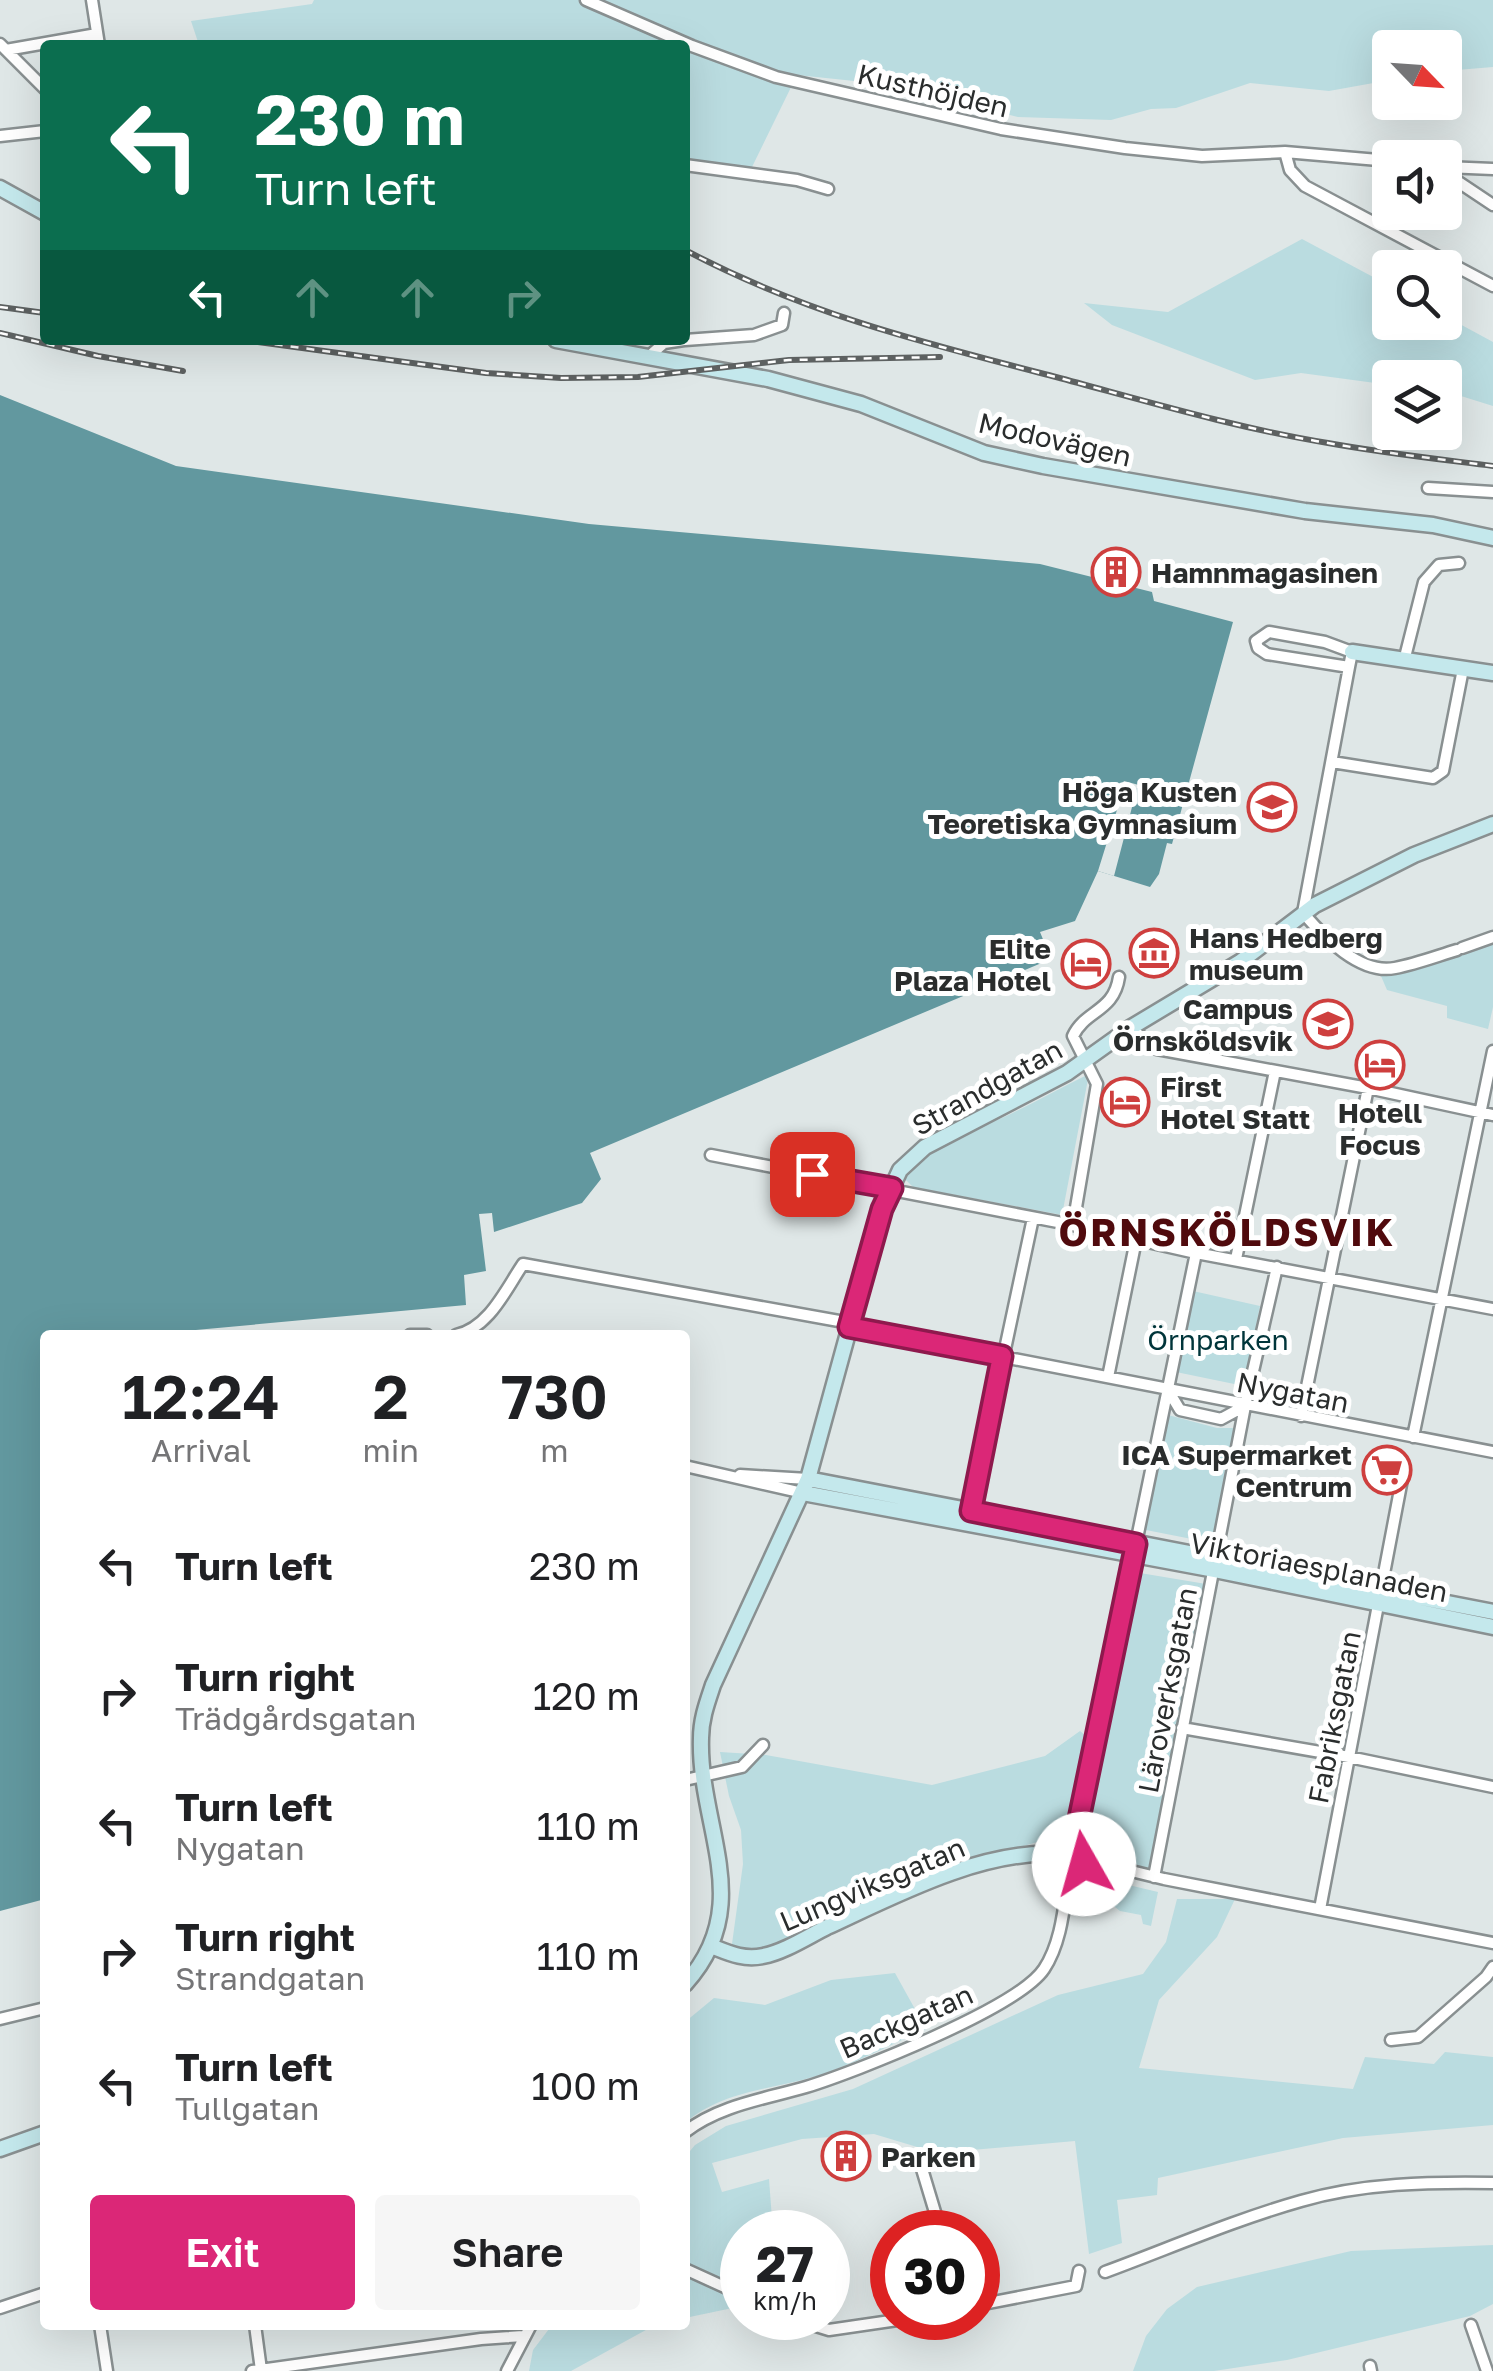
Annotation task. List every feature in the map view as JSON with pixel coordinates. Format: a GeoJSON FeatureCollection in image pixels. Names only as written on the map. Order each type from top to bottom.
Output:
{"type":"FeatureCollection","features":[{"type":"Feature","properties":{"kind":"main road"},"geometry":{"type":"LineString","coordinates":[[0,188],[40,210]]}},
{"type":"Feature","properties":{"kind":"main road","name":"Modovägen"},"geometry":{"type":"LineString","coordinates":[[581,345],[768,379],[861,404],[984,452],[1042,466],[1304,511],[1434,525],[1493,538]]}},
{"type":"Feature","properties":{"kind":"main road"},"geometry":{"type":"LineString","coordinates":[[1350,659],[1404,661],[1493,674]]}},
{"type":"Feature","properties":{"kind":"main road","name":"Strandgatan"},"geometry":{"type":"LineString","coordinates":[[711,1946],[722,1881],[702,1774],[701,1735],[713,1685],[806,1486],[882,1209],[898,1190],[900,1170],[925,1147],[1038,1090],[1088,1059],[1130,1028],[1240,962],[1303,913],[1414,854],[1493,824]]}},
{"type":"Feature","properties":{"kind":"main road","name":"Viktoriaesplanaden"},"geometry":{"type":"LineString","coordinates":[[806,1486],[1380,1597],[1493,1627]]}},
{"type":"Feature","properties":{"kind":"main road","name":"Viktoriaesplanaden"},"geometry":{"type":"LineString","coordinates":[[1380,1597],[1493,1612]]}},
{"type":"Feature","properties":{"kind":"main road","name":"Lungviksgatan"},"geometry":{"type":"LineString","coordinates":[[711,1946],[742,1958],[766,1956],[896,1895],[973,1867],[1026,1852],[1055,1854]]}},
{"type":"Feature","properties":{"kind":"main road"},"geometry":{"type":"LineString","coordinates":[[690,1979],[711,1946]]}},
{"type":"Feature","properties":{"kind":"main road"},"geometry":{"type":"LineString","coordinates":[[0,2149],[40,2135]]}},
{"type":"Feature","properties":{"kind":"street"},"geometry":{"type":"LineString","coordinates":[[92,0],[98,39]]}},
{"type":"Feature","properties":{"kind":"street","name":"Kusthöjden"},"geometry":{"type":"LineString","coordinates":[[586,0],[685,40]]}},
{"type":"Feature","properties":{"kind":"street","name":"Kusthöjden"},"geometry":{"type":"LineString","coordinates":[[690,42],[776,77],[1001,129],[1202,156],[1285,152],[1372,160]]}},
{"type":"Feature","properties":{"kind":"street"},"geometry":{"type":"LineString","coordinates":[[3,47],[40,44]]}},
{"type":"Feature","properties":{"kind":"street"},"geometry":{"type":"LineString","coordinates":[[3,47],[40,84]]}},
{"type":"Feature","properties":{"kind":"street"},"geometry":{"type":"LineString","coordinates":[[0,136],[40,132]]}},
{"type":"Feature","properties":{"kind":"street"},"geometry":{"type":"LineString","coordinates":[[1285,152],[1290,170],[1305,186],[1493,286]]}},
{"type":"Feature","properties":{"kind":"street"},"geometry":{"type":"LineString","coordinates":[[690,166],[797,180],[828,189]]}},
{"type":"Feature","properties":{"kind":"street"},"geometry":{"type":"LineString","coordinates":[[1462,170],[1493,169]]}},
{"type":"Feature","properties":{"kind":"street"},"geometry":{"type":"LineString","coordinates":[[1462,183],[1493,206]]}},
{"type":"Feature","properties":{"kind":"street"},"geometry":{"type":"LineString","coordinates":[[690,340],[754,335],[782,324],[784,313]]}},
{"type":"Feature","properties":{"kind":"street"},"geometry":{"type":"LineString","coordinates":[[647,358],[662,345]]}},
{"type":"Feature","properties":{"kind":"street"},"geometry":{"type":"LineString","coordinates":[[1428,488],[1493,492]]}},
{"type":"Feature","properties":{"kind":"street"},"geometry":{"type":"LineString","coordinates":[[1404,661],[1424,582],[1439,565],[1459,562]]}},
{"type":"Feature","properties":{"kind":"street"},"geometry":{"type":"LineString","coordinates":[[1270,632],[1325,642],[1350,659],[1267,654],[1256,641],[1270,632]]}},
{"type":"Feature","properties":{"kind":"street"},"geometry":{"type":"LineString","coordinates":[[1350,659],[1303,913],[1332,942],[1368,966],[1392,969],[1493,936]]}},
{"type":"Feature","properties":{"kind":"street"},"geometry":{"type":"LineString","coordinates":[[1332,762],[1438,776],[1463,669]]}},
{"type":"Feature","properties":{"kind":"street"},"geometry":{"type":"LineString","coordinates":[[1073,1225],[1097,1084],[1088,1059],[1074,1040],[1074,1032],[1112,1000],[1119,978]]}},
{"type":"Feature","properties":{"kind":"street"},"geometry":{"type":"LineString","coordinates":[[1130,1028],[1157,1049],[1493,1115]]}},
{"type":"Feature","properties":{"kind":"street"},"geometry":{"type":"LineString","coordinates":[[1413,1437],[1493,1050]]}},
{"type":"Feature","properties":{"kind":"street"},"geometry":{"type":"LineString","coordinates":[[1236,1259],[1275,1071]]}},
{"type":"Feature","properties":{"kind":"street"},"geometry":{"type":"LineString","coordinates":[[1300,1416],[1368,1088]]}},
{"type":"Feature","properties":{"kind":"street"},"geometry":{"type":"LineString","coordinates":[[711,1155],[1073,1225],[1196,1254],[1493,1309]]}},
{"type":"Feature","properties":{"kind":"street"},"geometry":{"type":"LineString","coordinates":[[970,1517],[1033,1218]]}},
{"type":"Feature","properties":{"kind":"street"},"geometry":{"type":"LineString","coordinates":[[1108,1378],[1136,1240]]}},
{"type":"Feature","properties":{"kind":"street"},"geometry":{"type":"LineString","coordinates":[[1074,1843],[1196,1254]]}},
{"type":"Feature","properties":{"kind":"street","name":"Nygatan"},"geometry":{"type":"LineString","coordinates":[[471,1330],[485,1319],[524,1264],[1493,1452]]}},
{"type":"Feature","properties":{"kind":"street","name":"Läroverksgatan"},"geometry":{"type":"LineString","coordinates":[[1154,1877],[1245,1406],[1277,1267]]}},
{"type":"Feature","properties":{"kind":"street"},"geometry":{"type":"LineString","coordinates":[[1168,1390],[1180,1410],[1221,1420],[1245,1406]]}},
{"type":"Feature","properties":{"kind":"street","name":"Viktoriaesplanaden"},"geometry":{"type":"LineString","coordinates":[[690,1467],[806,1486]]}},
{"type":"Feature","properties":{"kind":"street","name":"Fabriksgatan"},"geometry":{"type":"LineString","coordinates":[[1320,1909],[1403,1474]]}},
{"type":"Feature","properties":{"kind":"street"},"geometry":{"type":"LineString","coordinates":[[1182,1728],[1493,1787]]}},
{"type":"Feature","properties":{"kind":"street"},"geometry":{"type":"LineString","coordinates":[[690,1778],[742,1767],[763,1745]]}},
{"type":"Feature","properties":{"kind":"street"},"geometry":{"type":"LineString","coordinates":[[1064,1843],[1074,1843],[1084,1851],[1086,1860],[1082,1868],[1069,1874],[1060,1869],[1055,1854],[1064,1843]]}},
{"type":"Feature","properties":{"kind":"street"},"geometry":{"type":"LineString","coordinates":[[1086,1860],[1154,1877],[1493,1943]]}},
{"type":"Feature","properties":{"kind":"street","name":"Backgatan"},"geometry":{"type":"LineString","coordinates":[[690,2128],[737,2105],[866,2066],[1026,1988],[1045,1968],[1053,1952],[1069,1874]]}},
{"type":"Feature","properties":{"kind":"street"},"geometry":{"type":"LineString","coordinates":[[1391,2040],[1411,2040],[1427,2030],[1486,1978],[1493,1967]]}},
{"type":"Feature","properties":{"kind":"street"},"geometry":{"type":"LineString","coordinates":[[0,2019],[40,2009]]}},
{"type":"Feature","properties":{"kind":"street"},"geometry":{"type":"LineString","coordinates":[[922,2169],[934,2210]]}},
{"type":"Feature","properties":{"kind":"street"},"geometry":{"type":"LineString","coordinates":[[1105,2272],[1304,2200],[1414,2184],[1493,2183]]}},
{"type":"Feature","properties":{"kind":"street"},"geometry":{"type":"LineString","coordinates":[[690,2271],[720,2285]]}},
{"type":"Feature","properties":{"kind":"street"},"geometry":{"type":"LineString","coordinates":[[1000,2302],[1076,2286],[1079,2272]]}},
{"type":"Feature","properties":{"kind":"street"},"geometry":{"type":"LineString","coordinates":[[0,2308],[40,2295]]}},
{"type":"Feature","properties":{"kind":"street"},"geometry":{"type":"LineString","coordinates":[[1471,2326],[1487,2371]]}},
{"type":"Feature","properties":{"kind":"street"},"geometry":{"type":"LineString","coordinates":[[101,2330],[107,2371]]}},
{"type":"Feature","properties":{"kind":"street"},"geometry":{"type":"LineString","coordinates":[[256,2330],[261,2370]]}},
{"type":"Feature","properties":{"kind":"street"},"geometry":{"type":"LineString","coordinates":[[507,2371],[528,2330]]}},
{"type":"Feature","properties":{"kind":"street"},"geometry":{"type":"LineString","coordinates":[[252,2371],[481,2338],[523,2336]]}},
{"type":"Feature","properties":{"kind":"green space"},"geometry":{"type":"Polygon","coordinates":[[[314,0],[1493,0],[1493,67],[1462,70],[1462,30],[1372,30],[1372,83],[1329,91],[1250,83],[1176,108],[1151,109],[1111,120],[1018,117],[883,84],[797,75],[752,167],[690,161],[690,40],[197,40],[191,21],[312,4],[314,0]]]}},
{"type":"Feature","properties":{"kind":"green space"},"geometry":{"type":"Polygon","coordinates":[[[1302,239],[1372,276],[1372,340],[1462,340],[1462,325],[1493,342],[1493,406],[1462,396],[1462,360],[1372,360],[1372,383],[1301,373],[1255,380],[1112,325],[1084,303],[1168,312],[1302,239]]]}},
{"type":"Feature","properties":{"kind":"green space"},"geometry":{"type":"Polygon","coordinates":[[[1493,942],[1493,1007],[1488,1029],[1447,1018],[1447,1006],[1387,990],[1381,976],[1493,942]]]}},
{"type":"Feature","properties":{"kind":"green space"},"geometry":{"type":"Polygon","coordinates":[[[1089,1074],[1062,1215],[913,1187],[904,1178],[936,1147],[1089,1074]]]}},
{"type":"Feature","properties":{"kind":"green space","name":"Örnparken"},"geometry":{"type":"Polygon","coordinates":[[[1193,1291],[1260,1306],[1244,1386],[1176,1372],[1193,1291]]]}},
{"type":"Feature","properties":{"kind":"green space"},"geometry":{"type":"Polygon","coordinates":[[[1168,1415],[1217,1428],[1235,1428],[1212,1543],[1146,1530],[1168,1415]]]}},
{"type":"Feature","properties":{"kind":"green space"},"geometry":{"type":"Polygon","coordinates":[[[1140,1573],[1206,1584],[1151,1871],[1086,1843],[1140,1573]]]}},
{"type":"Feature","properties":{"kind":"green space"},"geometry":{"type":"Polygon","coordinates":[[[1080,1731],[1086,1736],[1070,1817],[1061,1835],[996,1854],[766,1953],[731,1951],[743,1864],[741,1830],[720,1752],[766,1755],[932,1785],[1045,1756],[1080,1731]]]}},
{"type":"Feature","properties":{"kind":"green space"},"geometry":{"type":"Polygon","coordinates":[[[1095,1877],[1158,1892],[1151,1926],[1143,1924],[1141,1915],[1120,1911],[1105,1899],[1088,1905],[1095,1877]]]}},
{"type":"Feature","properties":{"kind":"green space"},"geometry":{"type":"Polygon","coordinates":[[[1177,1899],[1235,1899],[1217,1937],[1159,2000],[1139,2068],[1353,2089],[1365,2057],[1434,2064],[1445,2052],[1493,2057],[1493,2125],[1343,2138],[1158,2178],[1157,2195],[1117,2200],[1122,2243],[1089,2254],[1075,2141],[937,2153],[874,2134],[802,2139],[712,2163],[722,2192],[769,2179],[771,2210],[720,2210],[720,2311],[690,2317],[690,2151],[695,2145],[726,2126],[853,2089],[1058,1995],[1143,1974],[1166,1942],[1177,1899]]]}},
{"type":"Feature","properties":{"kind":"green space"},"geometry":{"type":"Polygon","coordinates":[[[895,1973],[926,2029],[831,2071],[732,2097],[690,2119],[690,2018],[714,1998],[765,2005],[831,1980],[895,1973]]]}},
{"type":"Feature","properties":{"kind":"green space"},"geometry":{"type":"Polygon","coordinates":[[[1493,2245],[1493,2304],[1470,2316],[1287,2360],[1214,2371],[1133,2371],[1146,2336],[1167,2309],[1197,2287],[1351,2251],[1493,2245]]]}},
{"type":"Feature","properties":{"kind":"green space"},"geometry":{"type":"Polygon","coordinates":[[[548,2330],[646,2330],[571,2371],[529,2371],[533,2350],[548,2330]]]}},
{"type":"Feature","properties":{"kind":"shaded area"},"geometry":{"type":"Polygon","coordinates":[[[0,395],[176,466],[589,524],[1040,564],[1152,592],[1154,601],[1233,622],[1172,844],[1167,843],[1159,874],[1150,887],[1098,871],[1075,921],[1040,932],[1051,959],[590,1153],[601,1179],[582,1203],[494,1232],[492,1213],[479,1214],[486,1271],[464,1275],[466,1305],[195,1330],[40,1330],[40,1900],[0,1911],[0,395]]]}},
{"type":"Feature","properties":{"kind":"pier"},"geometry":{"type":"Polygon","coordinates":[[[1124,781],[1161,791],[1137,788],[1114,876],[1098,871],[1121,797],[1117,791],[1124,781]]]}},
{"type":"Feature","properties":{"kind":"railway"},"geometry":{"type":"LineString","coordinates":[[690,252],[775,292],[866,325],[959,352],[1259,430],[1369,450],[1493,466]]}},
{"type":"Feature","properties":{"kind":"railway"},"geometry":{"type":"LineString","coordinates":[[0,307],[40,312]]}},
{"type":"Feature","properties":{"kind":"railway"},"geometry":{"type":"LineString","coordinates":[[0,333],[40,342]]}},
{"type":"Feature","properties":{"kind":"railway"},"geometry":{"type":"LineString","coordinates":[[51,345],[183,371]]}},
{"type":"Feature","properties":{"kind":"railway"},"geometry":{"type":"LineString","coordinates":[[280,345],[486,373],[561,378],[638,377],[789,360],[940,357]]}},
{"type":"Feature","properties":{"kind":"place","name":"Hamnmagasinen"},"geometry":{"type":"Point","coordinates":[1116,572]}},
{"type":"Feature","properties":{"kind":"place","name":"Höga Kusten Teoretiska Gymnasium"},"geometry":{"type":"Point","coordinates":[1272,807]}},
{"type":"Feature","properties":{"kind":"place","name":"Hans Hedberg museum"},"geometry":{"type":"Point","coordinates":[1154,953]}},
{"type":"Feature","properties":{"kind":"place","name":"Elite Plaza Hotel"},"geometry":{"type":"Point","coordinates":[1086,964]}},
{"type":"Feature","properties":{"kind":"place","name":"Campus Örnsköldsvik"},"geometry":{"type":"Point","coordinates":[1328,1024]}},
{"type":"Feature","properties":{"kind":"place","name":"Hotell Focus"},"geometry":{"type":"Point","coordinates":[1380,1065]}},
{"type":"Feature","properties":{"kind":"place","name":"First Hotel Statt"},"geometry":{"type":"Point","coordinates":[1125,1102]}},
{"type":"Feature","properties":{"kind":"place","name":"ICA Supermarket Centrum"},"geometry":{"type":"Point","coordinates":[1387,1470]}},
{"type":"Feature","properties":{"kind":"place","name":"Parken"},"geometry":{"type":"Point","coordinates":[846,2156]}},
{"type":"Feature","properties":{"kind":"district","name":"ÖRNSKÖLDSVIK"},"geometry":{"type":"Point","coordinates":[1227,1231]}},
{"type":"Feature","properties":{"kind":"route"},"geometry":{"type":"LineString","coordinates":[[812,1174],[892,1188],[882,1209],[849,1327],[1002,1356],[971,1511],[1136,1544],[1074,1843],[1084,1851],[1084,1864]]}}]}
